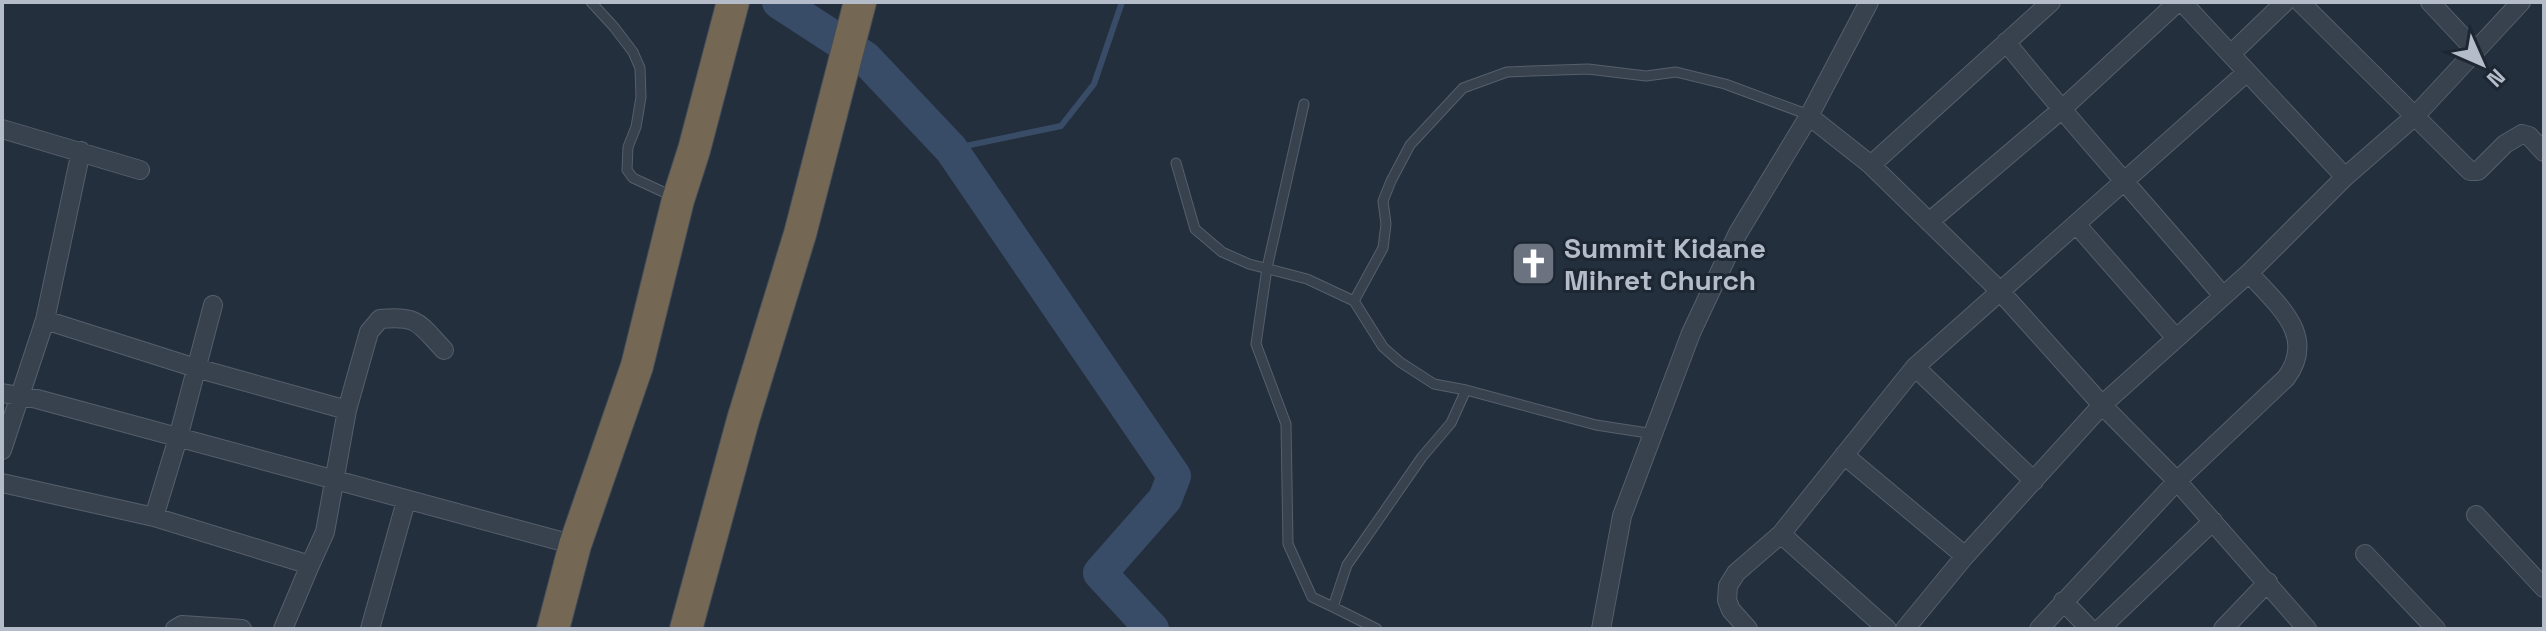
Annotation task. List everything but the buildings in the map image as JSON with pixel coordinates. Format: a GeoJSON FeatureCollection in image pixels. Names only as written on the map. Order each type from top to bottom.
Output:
{"type":"FeatureCollection","features":[{"type":"Feature","properties":{"kind":"highway"},"geometry":{"type":"LineString","coordinates":[[553,629],[575,545],[637,366],[678,200],[733,2]]}},
{"type":"Feature","properties":{"kind":"highway"},"geometry":{"type":"LineString","coordinates":[[686,629],[743,420],[800,234],[860,2]]}},
{"type":"Feature","properties":{"kind":"street"},"geometry":{"type":"LineString","coordinates":[[1601,629],[1622,516],[1685,347],[1717,273],[1754,205],[1809,116],[1869,2]]}},
{"type":"Feature","properties":{"kind":"street"},"geometry":{"type":"LineString","coordinates":[[1871,165],[2051,2]]}},
{"type":"Feature","properties":{"kind":"street"},"geometry":{"type":"LineString","coordinates":[[1929,222],[2061,110],[2180,2],[2345,177]]}},
{"type":"Feature","properties":{"kind":"street"},"geometry":{"type":"LineString","coordinates":[[2231,54],[2285,2]]}},
{"type":"Feature","properties":{"kind":"street"},"geometry":{"type":"LineString","coordinates":[[2300,2],[2470,171],[2484,167],[2505,144],[2522,134],[2529,136],[2544,152]]}},
{"type":"Feature","properties":{"kind":"street"},"geometry":{"type":"LineString","coordinates":[[2430,2],[2475,50]]}},
{"type":"Feature","properties":{"kind":"street"},"geometry":{"type":"LineString","coordinates":[[1905,629],[1965,556],[2102,405],[2249,273],[2345,177],[2415,116],[2521,2]]}},
{"type":"Feature","properties":{"kind":"street"},"geometry":{"type":"LineString","coordinates":[[2006,42],[2223,296]]}},
{"type":"Feature","properties":{"kind":"street"},"geometry":{"type":"LineString","coordinates":[[1748,629],[1731,610],[1727,600],[1728,586],[1736,573],[1781,534],[1915,367],[2247,72]]}},
{"type":"Feature","properties":{"kind":"street"},"geometry":{"type":"LineString","coordinates":[[1809,116],[1871,165],[1999,290],[2102,405],[2177,481],[2307,629]]}},
{"type":"Feature","properties":{"kind":"street"},"geometry":{"type":"LineString","coordinates":[[2,129],[140,170]]}},
{"type":"Feature","properties":{"kind":"street"},"geometry":{"type":"LineString","coordinates":[[2,450],[10,395],[45,320],[81,151]]}},
{"type":"Feature","properties":{"kind":"street"},"geometry":{"type":"LineString","coordinates":[[2076,224],[2175,337]]}},
{"type":"Feature","properties":{"kind":"street"},"geometry":{"type":"LineString","coordinates":[[2039,629],[2177,481],[2295,366],[2298,350],[2296,331],[2289,318],[2249,273]]}},
{"type":"Feature","properties":{"kind":"street"},"geometry":{"type":"LineString","coordinates":[[154,517],[213,305]]}},
{"type":"Feature","properties":{"kind":"street"},"geometry":{"type":"LineString","coordinates":[[283,629],[325,532],[347,410],[369,332],[380,319],[400,317],[416,321],[444,350]]}},
{"type":"Feature","properties":{"kind":"street"},"geometry":{"type":"LineString","coordinates":[[45,320],[196,368],[347,410]]}},
{"type":"Feature","properties":{"kind":"street"},"geometry":{"type":"LineString","coordinates":[[1915,367],[2034,481]]}},
{"type":"Feature","properties":{"kind":"street"},"geometry":{"type":"LineString","coordinates":[[10,395],[37,399],[575,545]]}},
{"type":"Feature","properties":{"kind":"street"},"geometry":{"type":"LineString","coordinates":[[1844,455],[1965,556]]}},
{"type":"Feature","properties":{"kind":"street"},"geometry":{"type":"LineString","coordinates":[[2,483],[154,517],[310,565]]}},
{"type":"Feature","properties":{"kind":"street"},"geometry":{"type":"LineString","coordinates":[[370,629],[406,501]]}},
{"type":"Feature","properties":{"kind":"street"},"geometry":{"type":"LineString","coordinates":[[2476,515],[2544,588]]}},
{"type":"Feature","properties":{"kind":"street"},"geometry":{"type":"LineString","coordinates":[[2100,629],[2213,521]]}},
{"type":"Feature","properties":{"kind":"street"},"geometry":{"type":"LineString","coordinates":[[1781,534],[1887,629]]}},
{"type":"Feature","properties":{"kind":"street"},"geometry":{"type":"LineString","coordinates":[[2365,554],[2436,629]]}},
{"type":"Feature","properties":{"kind":"street"},"geometry":{"type":"LineString","coordinates":[[2223,629],[2268,582]]}},
{"type":"Feature","properties":{"kind":"street"},"geometry":{"type":"LineString","coordinates":[[2063,601],[2090,629]]}},
{"type":"Feature","properties":{"kind":"street"},"geometry":{"type":"LineString","coordinates":[[175,629],[182,625],[242,629]]}},
{"type":"Feature","properties":{"kind":"lane"},"geometry":{"type":"LineString","coordinates":[[591,2],[623,39],[640,68],[641,97],[636,127],[628,147],[627,170],[633,178],[678,200]]}},
{"type":"Feature","properties":{"kind":"lane"},"geometry":{"type":"LineString","coordinates":[[1354,301],[1383,248],[1386,224],[1383,201],[1391,181],[1410,145],[1463,88],[1507,72],[1588,69],[1646,76],[1676,72],[1725,84],[1809,116]]}},
{"type":"Feature","properties":{"kind":"lane"},"geometry":{"type":"LineString","coordinates":[[1304,104],[1267,268],[1256,344],[1286,424],[1288,544],[1312,597],[1377,629]]}},
{"type":"Feature","properties":{"kind":"lane"},"geometry":{"type":"LineString","coordinates":[[1176,163],[1195,229],[1222,252],[1249,264],[1307,279],[1354,301],[1383,347],[1434,384],[1596,425],[1654,434]]}},
{"type":"Feature","properties":{"kind":"lane"},"geometry":{"type":"LineString","coordinates":[[1333,607],[1347,565],[1422,457],[1451,423],[1466,390]]}},
{"type":"Feature","properties":{"kind":"waterway"},"geometry":{"type":"LineString","coordinates":[[779,2],[865,58],[951,149],[1174,476],[1165,499],[1100,573],[1152,629]]}},
{"type":"Feature","properties":{"kind":"waterway"},"geometry":{"type":"LineString","coordinates":[[951,149],[1061,126],[1094,84],[1122,2]]}},
{"type":"Feature","properties":{"kind":"place","name":"Summit Kidane Mihret Church"},"geometry":{"type":"Point","coordinates":[1533,264]}}]}
